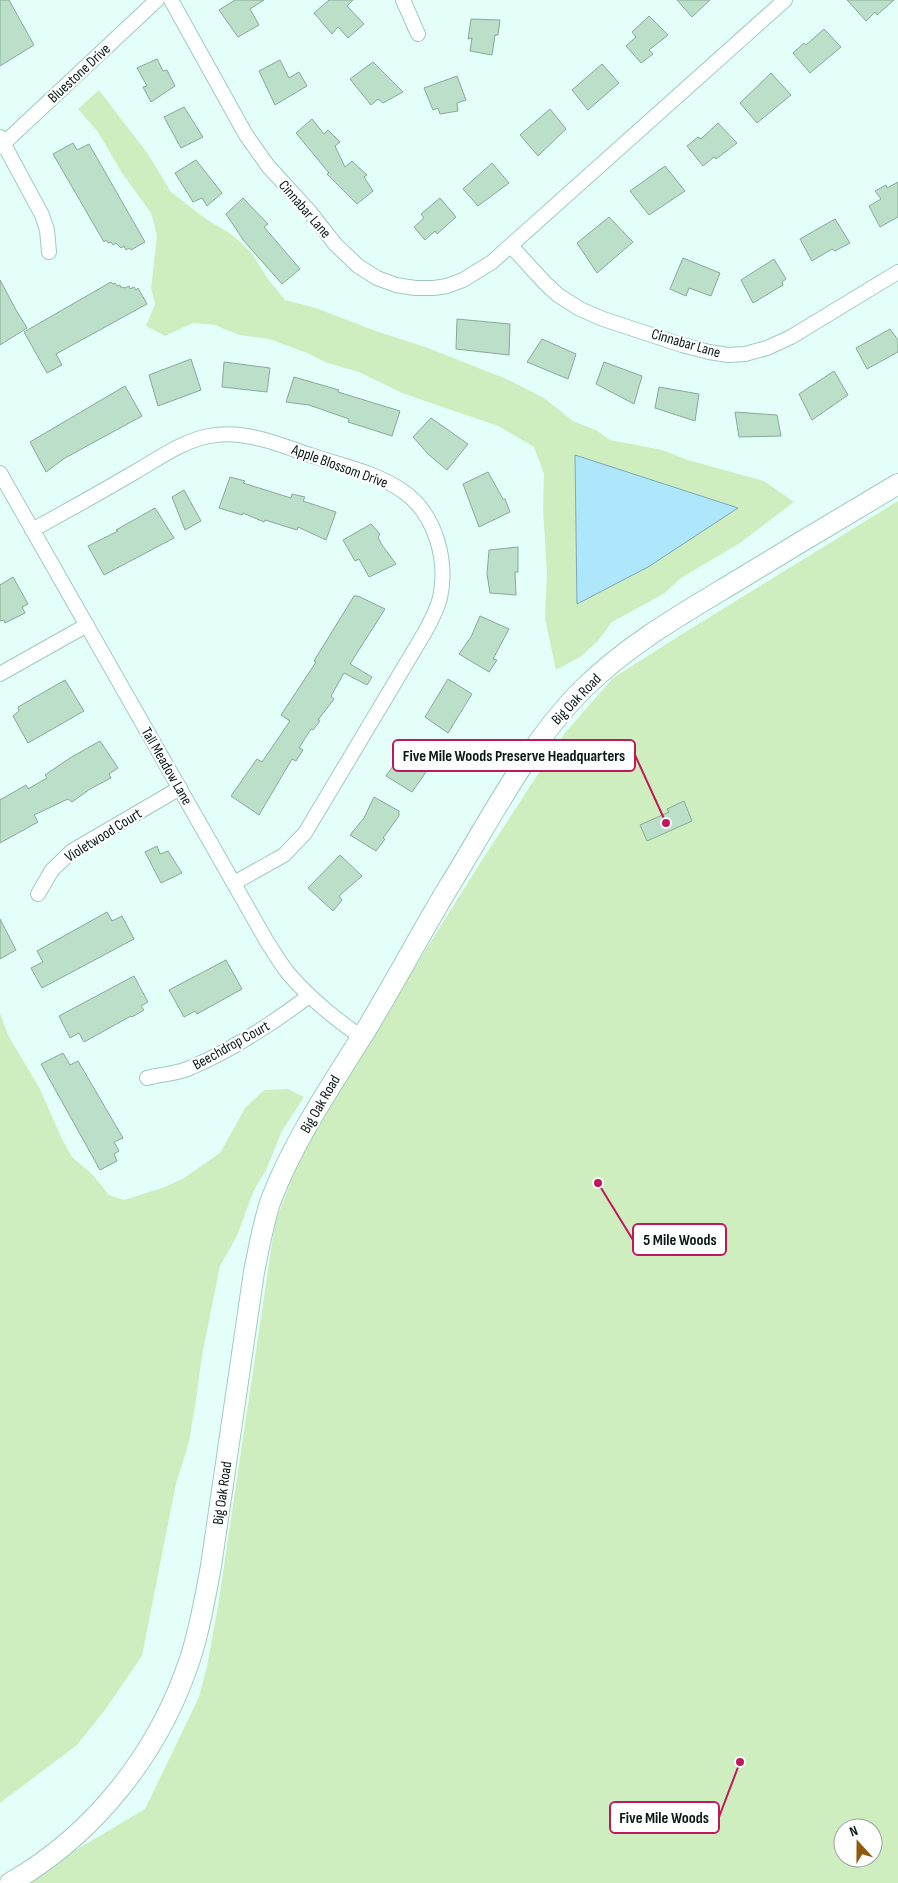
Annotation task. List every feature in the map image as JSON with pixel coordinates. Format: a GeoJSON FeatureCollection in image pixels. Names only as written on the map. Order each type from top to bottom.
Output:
{"type":"FeatureCollection","features":[{"type":"Feature","properties":{"kind":"street","name":"Bluestone Drive"},"geometry":{"type":"LineString","coordinates":[[1,142],[157,0]]}},
{"type":"Feature","properties":{"kind":"street","name":"Cinnabar Lane"},"geometry":{"type":"LineString","coordinates":[[171,0],[246,135],[268,166],[336,244],[358,266],[377,278],[396,285],[415,288],[447,286],[464,280],[492,262],[785,0]]}},
{"type":"Feature","properties":{"kind":"street"},"geometry":{"type":"LineString","coordinates":[[403,0],[418,34]]}},
{"type":"Feature","properties":{"kind":"street"},"geometry":{"type":"LineString","coordinates":[[1,142],[42,215],[47,230],[49,252]]}},
{"type":"Feature","properties":{"kind":"street","name":"Cinnabar Lane"},"geometry":{"type":"LineString","coordinates":[[511,246],[558,296],[580,309],[682,345],[728,355],[745,354],[767,348],[791,337],[898,272]]}},
{"type":"Feature","properties":{"kind":"street","name":"Apple Blossom Drive"},"geometry":{"type":"LineString","coordinates":[[32,530],[180,446],[211,435],[231,434],[281,445],[381,478],[403,491],[425,515],[435,535],[443,573],[436,611],[305,833],[284,855],[234,883]]}},
{"type":"Feature","properties":{"kind":"street","name":"Tall Meadow Lane"},"geometry":{"type":"LineString","coordinates":[[0,473],[266,940],[287,971],[309,996],[334,1018],[361,1037]]}},
{"type":"Feature","properties":{"kind":"street","name":"Big Oak Road"},"geometry":{"type":"LineString","coordinates":[[10,1883],[42,1862],[70,1840],[108,1803],[145,1755],[176,1695],[190,1660],[206,1596],[239,1368],[263,1228],[271,1201],[292,1153],[336,1076],[532,751],[552,724],[584,688],[623,654],[669,621],[898,484]]}},
{"type":"Feature","properties":{"kind":"street"},"geometry":{"type":"LineString","coordinates":[[0,674],[87,624]]}},
{"type":"Feature","properties":{"kind":"street","name":"Violetwood Court"},"geometry":{"type":"LineString","coordinates":[[38,894],[52,870],[72,851],[180,788]]}},
{"type":"Feature","properties":{"kind":"street","name":"Beechdrop Court"},"geometry":{"type":"LineString","coordinates":[[147,1078],[192,1068],[247,1038],[309,996]]}},
{"type":"Feature","properties":{"kind":"green space"},"geometry":{"type":"Polygon","coordinates":[[[99,90],[148,154],[171,192],[206,219],[231,234],[251,252],[268,279],[285,300],[316,308],[373,330],[428,348],[509,380],[544,398],[573,421],[596,430],[610,440],[662,450],[688,460],[764,481],[794,502],[740,543],[681,578],[665,593],[612,622],[598,641],[580,657],[556,670],[545,619],[547,573],[543,509],[544,474],[534,447],[498,426],[402,393],[359,372],[327,363],[307,353],[269,339],[239,335],[215,325],[193,323],[165,336],[146,326],[155,304],[151,288],[157,236],[151,213],[122,173],[98,132],[78,109],[99,90]]]}},
{"type":"Feature","properties":{"kind":"green space"},"geometry":{"type":"Polygon","coordinates":[[[898,501],[898,1883],[20,1883],[145,1809],[199,1697],[207,1666],[218,1606],[275,1223],[301,1155],[343,1081],[564,734],[613,678],[898,501]]]}},
{"type":"Feature","properties":{"kind":"green space"},"geometry":{"type":"Polygon","coordinates":[[[0,1013],[8,1035],[40,1089],[72,1157],[93,1175],[109,1195],[124,1200],[165,1187],[184,1178],[220,1153],[245,1108],[264,1090],[288,1089],[304,1097],[282,1131],[266,1170],[254,1190],[237,1236],[220,1266],[202,1356],[189,1442],[176,1484],[142,1656],[105,1710],[77,1745],[0,1803],[0,1013]]]}},
{"type":"Feature","properties":{"kind":"water"},"geometry":{"type":"Polygon","coordinates":[[[575,455],[738,508],[648,567],[577,604],[575,455]]]}},
{"type":"Feature","properties":{"kind":"building"},"geometry":{"type":"Polygon","coordinates":[[[0,0],[9,0],[34,45],[0,66],[0,0]]]}},
{"type":"Feature","properties":{"kind":"building"},"geometry":{"type":"Polygon","coordinates":[[[235,0],[264,0],[250,9],[259,25],[238,37],[219,10],[235,0]]]}},
{"type":"Feature","properties":{"kind":"building"},"geometry":{"type":"Polygon","coordinates":[[[329,0],[353,0],[347,6],[364,24],[348,38],[338,27],[332,34],[314,13],[329,0]]]}},
{"type":"Feature","properties":{"kind":"building"},"geometry":{"type":"Polygon","coordinates":[[[677,0],[710,0],[692,17],[677,0]]]}},
{"type":"Feature","properties":{"kind":"building"},"geometry":{"type":"Polygon","coordinates":[[[847,0],[894,0],[877,15],[875,12],[866,21],[847,0]]]}},
{"type":"Feature","properties":{"kind":"building"},"geometry":{"type":"Polygon","coordinates":[[[649,16],[668,35],[649,50],[653,54],[641,63],[626,46],[636,37],[632,32],[649,16]]]}},
{"type":"Feature","properties":{"kind":"building"},"geometry":{"type":"Polygon","coordinates":[[[471,19],[500,20],[498,35],[495,35],[492,55],[470,51],[472,38],[468,39],[471,19]]]}},
{"type":"Feature","properties":{"kind":"building"},"geometry":{"type":"Polygon","coordinates":[[[824,29],[841,47],[810,73],[793,53],[804,43],[806,45],[824,29]]]}},
{"type":"Feature","properties":{"kind":"building"},"geometry":{"type":"Polygon","coordinates":[[[157,59],[163,71],[167,70],[175,86],[151,102],[143,87],[147,86],[137,68],[157,59]]]}},
{"type":"Feature","properties":{"kind":"building"},"geometry":{"type":"Polygon","coordinates":[[[280,60],[289,78],[299,72],[307,86],[275,105],[259,71],[280,60]]]}},
{"type":"Feature","properties":{"kind":"building"},"geometry":{"type":"Polygon","coordinates":[[[373,62],[403,92],[383,103],[378,99],[371,105],[350,79],[373,62]]]}},
{"type":"Feature","properties":{"kind":"building"},"geometry":{"type":"Polygon","coordinates":[[[602,64],[619,83],[588,110],[572,90],[602,64]]]}},
{"type":"Feature","properties":{"kind":"building"},"geometry":{"type":"Polygon","coordinates":[[[771,73],[791,95],[757,123],[740,103],[771,73]]]}},
{"type":"Feature","properties":{"kind":"building"},"geometry":{"type":"Polygon","coordinates":[[[457,76],[466,100],[457,103],[458,111],[440,114],[438,108],[433,110],[424,88],[457,76]]]}},
{"type":"Feature","properties":{"kind":"building"},"geometry":{"type":"Polygon","coordinates":[[[184,107],[203,137],[181,148],[164,117],[184,107]]]}},
{"type":"Feature","properties":{"kind":"building"},"geometry":{"type":"Polygon","coordinates":[[[550,109],[566,129],[538,156],[520,135],[550,109]]]}},
{"type":"Feature","properties":{"kind":"building"},"geometry":{"type":"Polygon","coordinates":[[[312,119],[324,134],[328,130],[340,142],[335,146],[345,167],[352,161],[367,175],[364,177],[373,191],[357,204],[327,174],[329,173],[296,133],[312,119]]]}},
{"type":"Feature","properties":{"kind":"building"},"geometry":{"type":"Polygon","coordinates":[[[718,123],[737,143],[703,166],[687,146],[698,137],[701,139],[718,123]]]}},
{"type":"Feature","properties":{"kind":"building"},"geometry":{"type":"Polygon","coordinates":[[[73,143],[77,150],[89,144],[145,242],[131,250],[129,248],[126,250],[124,246],[121,248],[116,243],[113,245],[106,240],[104,242],[53,154],[73,143]]]}},
{"type":"Feature","properties":{"kind":"building"},"geometry":{"type":"Polygon","coordinates":[[[196,160],[222,193],[207,206],[202,198],[193,202],[175,173],[196,160]]]}},
{"type":"Feature","properties":{"kind":"building"},"geometry":{"type":"Polygon","coordinates":[[[492,163],[509,183],[478,206],[463,189],[492,163]]]}},
{"type":"Feature","properties":{"kind":"building"},"geometry":{"type":"Polygon","coordinates":[[[665,166],[685,191],[649,215],[630,191],[665,166]]]}},
{"type":"Feature","properties":{"kind":"building"},"geometry":{"type":"Polygon","coordinates":[[[898,182],[898,217],[880,227],[869,206],[881,199],[875,191],[886,185],[887,188],[898,182]]]}},
{"type":"Feature","properties":{"kind":"building"},"geometry":{"type":"Polygon","coordinates":[[[243,198],[268,224],[264,227],[300,269],[282,284],[244,241],[226,214],[243,198]]]}},
{"type":"Feature","properties":{"kind":"building"},"geometry":{"type":"Polygon","coordinates":[[[440,198],[456,217],[437,234],[435,231],[425,240],[414,227],[424,218],[421,214],[440,198]]]}},
{"type":"Feature","properties":{"kind":"building"},"geometry":{"type":"Polygon","coordinates":[[[609,217],[633,242],[597,273],[577,243],[609,217]]]}},
{"type":"Feature","properties":{"kind":"building"},"geometry":{"type":"Polygon","coordinates":[[[835,219],[850,243],[835,251],[832,249],[812,261],[800,239],[835,219]]]}},
{"type":"Feature","properties":{"kind":"building"},"geometry":{"type":"Polygon","coordinates":[[[683,258],[720,273],[711,296],[689,288],[686,296],[670,289],[683,258]]]}},
{"type":"Feature","properties":{"kind":"building"},"geometry":{"type":"Polygon","coordinates":[[[774,259],[786,279],[782,282],[783,285],[753,303],[741,280],[774,259]]]}},
{"type":"Feature","properties":{"kind":"building"},"geometry":{"type":"Polygon","coordinates":[[[0,280],[27,328],[0,345],[0,280]]]}},
{"type":"Feature","properties":{"kind":"building"},"geometry":{"type":"Polygon","coordinates":[[[111,282],[117,286],[120,285],[121,288],[129,286],[130,289],[134,287],[136,290],[138,288],[147,304],[56,354],[62,365],[47,373],[24,332],[111,282]]]}},
{"type":"Feature","properties":{"kind":"building"},"geometry":{"type":"Polygon","coordinates":[[[457,319],[510,324],[509,355],[456,349],[457,319]]]}},
{"type":"Feature","properties":{"kind":"building"},"geometry":{"type":"Polygon","coordinates":[[[890,329],[898,340],[898,352],[867,369],[856,348],[890,329]]]}},
{"type":"Feature","properties":{"kind":"building"},"geometry":{"type":"Polygon","coordinates":[[[542,339],[576,354],[568,379],[527,362],[542,339]]]}},
{"type":"Feature","properties":{"kind":"building"},"geometry":{"type":"Polygon","coordinates":[[[191,359],[201,390],[158,406],[149,375],[191,359]]]}},
{"type":"Feature","properties":{"kind":"building"},"geometry":{"type":"Polygon","coordinates":[[[224,362],[270,368],[267,392],[222,387],[224,362]]]}},
{"type":"Feature","properties":{"kind":"building"},"geometry":{"type":"Polygon","coordinates":[[[604,362],[642,376],[634,404],[596,384],[604,362]]]}},
{"type":"Feature","properties":{"kind":"building"},"geometry":{"type":"Polygon","coordinates":[[[834,371],[848,395],[812,420],[799,394],[834,371]]]}},
{"type":"Feature","properties":{"kind":"building"},"geometry":{"type":"Polygon","coordinates":[[[294,377],[400,411],[392,436],[348,422],[349,419],[309,405],[286,402],[294,377]]]}},
{"type":"Feature","properties":{"kind":"building"},"geometry":{"type":"Polygon","coordinates":[[[125,386],[142,416],[65,458],[46,472],[30,442],[125,386]]]}},
{"type":"Feature","properties":{"kind":"building"},"geometry":{"type":"Polygon","coordinates":[[[659,387],[699,394],[695,421],[655,408],[659,387]]]}},
{"type":"Feature","properties":{"kind":"building"},"geometry":{"type":"Polygon","coordinates":[[[735,412],[777,415],[781,436],[739,437],[735,412]]]}},
{"type":"Feature","properties":{"kind":"building"},"geometry":{"type":"Polygon","coordinates":[[[431,418],[468,444],[447,470],[429,455],[413,437],[431,418]]]}},
{"type":"Feature","properties":{"kind":"building"},"geometry":{"type":"Polygon","coordinates":[[[488,472],[503,499],[505,499],[510,512],[479,527],[463,484],[488,472]]]}},
{"type":"Feature","properties":{"kind":"building"},"geometry":{"type":"Polygon","coordinates":[[[230,477],[291,498],[292,494],[305,497],[303,501],[336,512],[326,540],[298,527],[297,530],[265,520],[264,522],[243,513],[242,515],[219,508],[230,477]]]}},
{"type":"Feature","properties":{"kind":"building"},"geometry":{"type":"Polygon","coordinates":[[[184,490],[201,521],[185,530],[172,497],[184,490]]]}},
{"type":"Feature","properties":{"kind":"building"},"geometry":{"type":"Polygon","coordinates":[[[155,508],[174,538],[104,575],[88,546],[118,531],[116,530],[155,508]]]}},
{"type":"Feature","properties":{"kind":"building"},"geometry":{"type":"Polygon","coordinates":[[[371,524],[380,534],[378,537],[382,545],[396,564],[369,577],[359,559],[355,561],[343,540],[371,524]]]}},
{"type":"Feature","properties":{"kind":"building"},"geometry":{"type":"Polygon","coordinates":[[[518,547],[518,572],[515,572],[516,595],[490,593],[487,574],[489,550],[518,547]]]}},
{"type":"Feature","properties":{"kind":"building"},"geometry":{"type":"Polygon","coordinates":[[[13,577],[28,604],[22,607],[25,613],[5,623],[4,620],[0,621],[0,585],[13,577]]]}},
{"type":"Feature","properties":{"kind":"building"},"geometry":{"type":"Polygon","coordinates":[[[354,596],[358,596],[385,609],[350,664],[372,677],[367,685],[344,673],[331,696],[334,699],[318,720],[320,721],[313,730],[311,729],[299,748],[303,750],[296,761],[292,759],[259,815],[231,796],[257,759],[262,762],[290,721],[281,715],[316,662],[314,661],[354,596]]]}},
{"type":"Feature","properties":{"kind":"building"},"geometry":{"type":"Polygon","coordinates":[[[480,616],[509,629],[493,659],[497,660],[489,672],[459,654],[471,637],[480,616]]]}},
{"type":"Feature","properties":{"kind":"building"},"geometry":{"type":"Polygon","coordinates":[[[448,679],[472,694],[448,733],[425,717],[448,679]]]}},
{"type":"Feature","properties":{"kind":"building"},"geometry":{"type":"Polygon","coordinates":[[[65,680],[84,711],[28,743],[13,716],[19,711],[18,707],[65,680]]]}},
{"type":"Feature","properties":{"kind":"building"},"geometry":{"type":"Polygon","coordinates":[[[412,739],[438,755],[412,792],[386,776],[412,739]]]}},
{"type":"Feature","properties":{"kind":"building"},"geometry":{"type":"Polygon","coordinates":[[[100,741],[118,768],[109,774],[111,778],[90,789],[72,802],[68,799],[34,815],[38,822],[0,843],[0,800],[26,785],[28,789],[47,778],[45,775],[100,741]]]}},
{"type":"Feature","properties":{"kind":"building"},"geometry":{"type":"Polygon","coordinates":[[[374,797],[399,811],[399,816],[376,851],[350,835],[364,818],[374,797]]]}},
{"type":"Feature","properties":{"kind":"building"},"geometry":{"type":"Polygon","coordinates":[[[684,801],[692,821],[647,841],[640,825],[669,812],[667,809],[684,801]]]}},
{"type":"Feature","properties":{"kind":"building"},"geometry":{"type":"Polygon","coordinates":[[[157,846],[160,854],[168,851],[182,873],[161,883],[145,852],[157,846]]]}},
{"type":"Feature","properties":{"kind":"building"},"geometry":{"type":"Polygon","coordinates":[[[340,855],[362,876],[339,896],[342,900],[333,911],[308,888],[340,855]]]}},
{"type":"Feature","properties":{"kind":"building"},"geometry":{"type":"Polygon","coordinates":[[[107,912],[112,921],[122,916],[134,939],[42,988],[31,968],[43,962],[37,951],[107,912]]]}},
{"type":"Feature","properties":{"kind":"building"},"geometry":{"type":"Polygon","coordinates":[[[0,919],[16,950],[0,959],[0,919]]]}},
{"type":"Feature","properties":{"kind":"building"},"geometry":{"type":"Polygon","coordinates":[[[226,960],[242,989],[197,1014],[195,1011],[184,1017],[169,990],[226,960]]]}},
{"type":"Feature","properties":{"kind":"building"},"geometry":{"type":"Polygon","coordinates":[[[134,976],[148,1002],[141,1006],[144,1010],[84,1042],[79,1033],[70,1038],[59,1016],[134,976]]]}},
{"type":"Feature","properties":{"kind":"building"},"geometry":{"type":"Polygon","coordinates":[[[63,1053],[70,1065],[78,1061],[123,1138],[114,1142],[119,1151],[114,1154],[117,1161],[100,1170],[41,1064],[63,1053]]]}},
{"type":"Feature","properties":{"kind":"place","name":"Five Mile Woods Preserve Headquarters"},"geometry":{"type":"Point","coordinates":[666,823]}},
{"type":"Feature","properties":{"kind":"place","name":"5 Mile Woods"},"geometry":{"type":"Point","coordinates":[598,1183]}},
{"type":"Feature","properties":{"kind":"place","name":"Five Mile Woods"},"geometry":{"type":"Point","coordinates":[740,1762]}}]}
